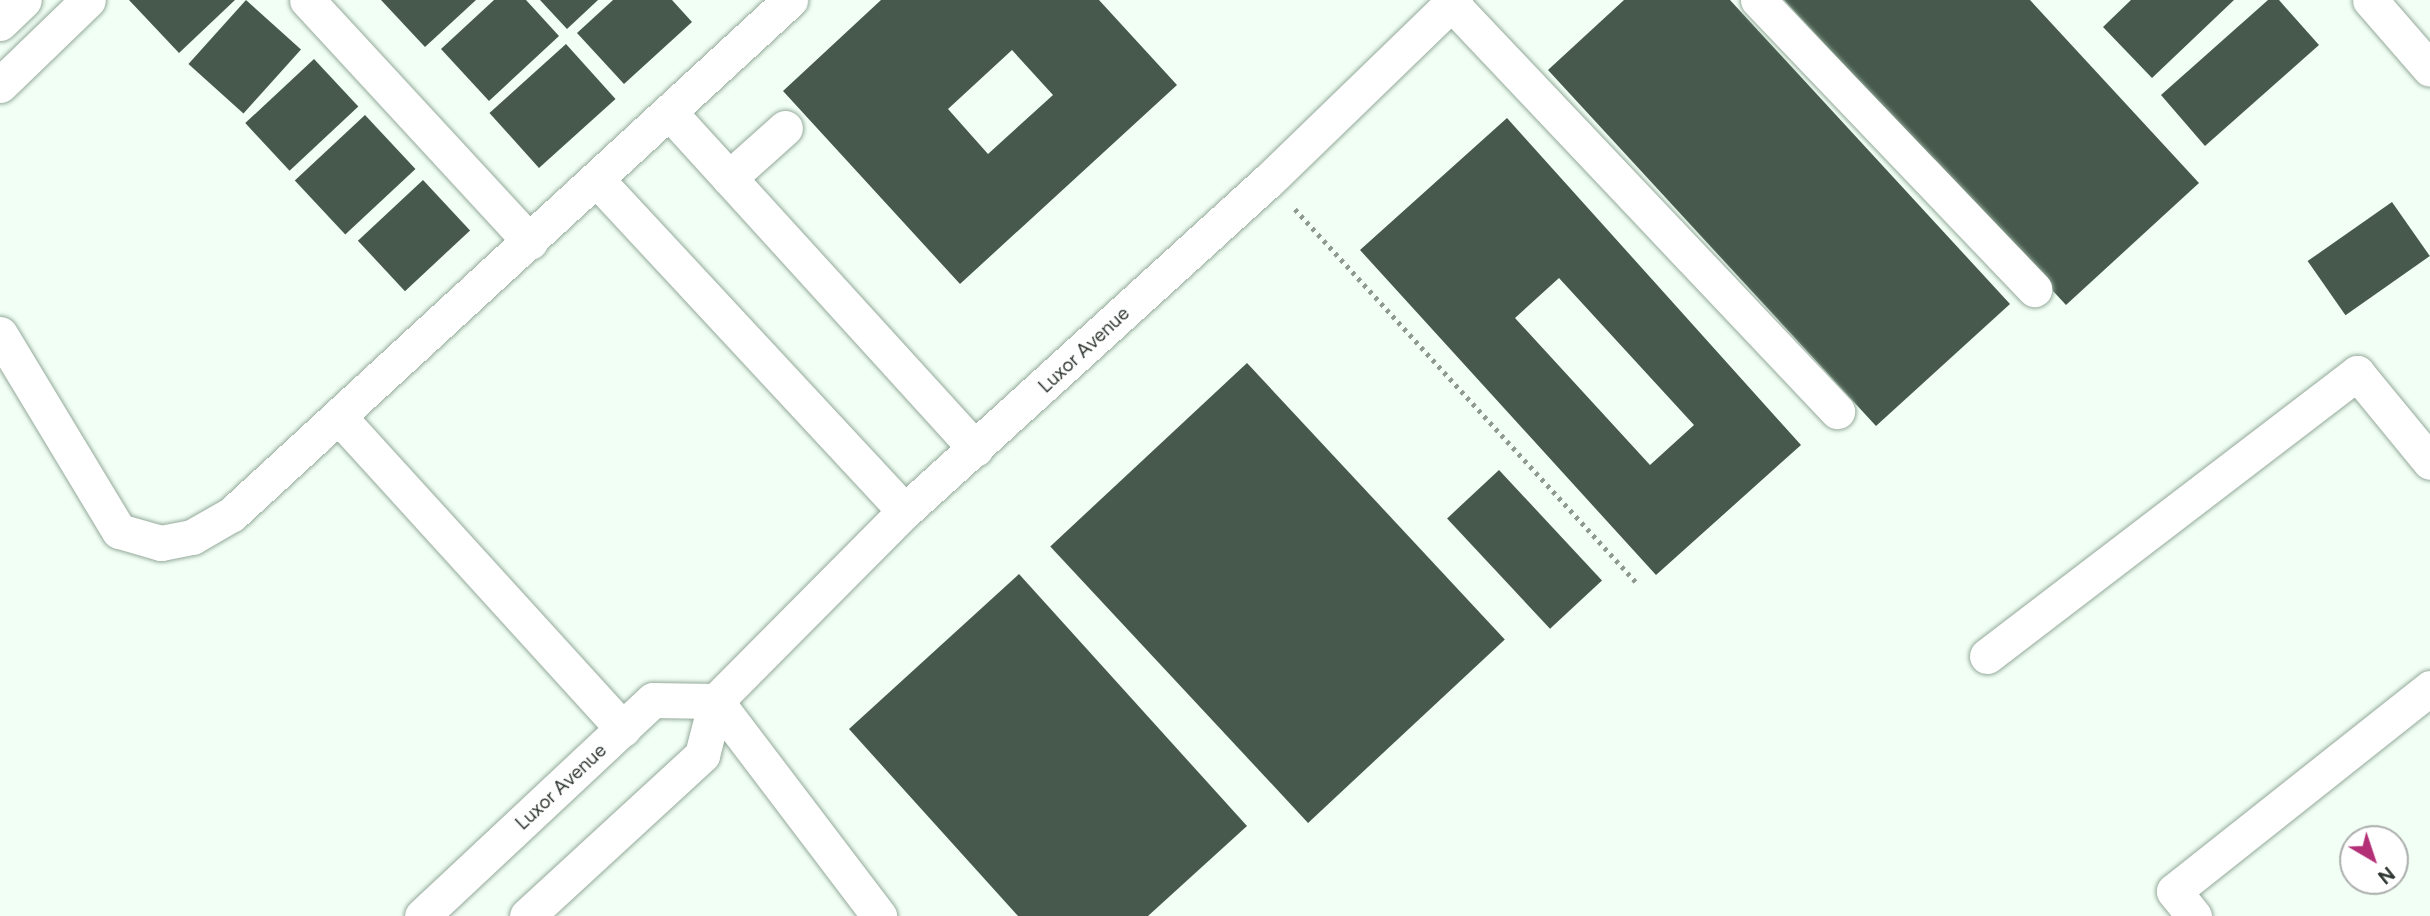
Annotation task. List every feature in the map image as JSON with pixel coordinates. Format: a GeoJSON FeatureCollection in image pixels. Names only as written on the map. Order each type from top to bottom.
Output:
{"type":"FeatureCollection","features":[{"type":"Feature","properties":{"kind":"street"},"geometry":{"type":"LineString","coordinates":[[0,23],[24,0]]}},
{"type":"Feature","properties":{"kind":"street"},"geometry":{"type":"LineString","coordinates":[[0,85],[88,0]]}},
{"type":"Feature","properties":{"kind":"street"},"geometry":{"type":"LineString","coordinates":[[307,0],[530,242]]}},
{"type":"Feature","properties":{"kind":"street"},"geometry":{"type":"LineString","coordinates":[[0,334],[119,531],[161,543],[192,537],[232,514],[790,0]]}},
{"type":"Feature","properties":{"kind":"street"},"geometry":{"type":"LineString","coordinates":[[1758,0],[2034,289]]}},
{"type":"Feature","properties":{"kind":"street"},"geometry":{"type":"LineString","coordinates":[[2370,0],[2430,69]]}},
{"type":"Feature","properties":{"kind":"street"},"geometry":{"type":"LineString","coordinates":[[1453,2],[1837,411]]}},
{"type":"Feature","properties":{"kind":"street","name":"Luxor Avenue"},"geometry":{"type":"LineString","coordinates":[[422,916],[653,700],[716,701],[905,511],[1269,180],[1453,2]]}},
{"type":"Feature","properties":{"kind":"street"},"geometry":{"type":"LineString","coordinates":[[670,113],[976,449]]}},
{"type":"Feature","properties":{"kind":"street"},"geometry":{"type":"LineString","coordinates":[[729,178],[785,128]]}},
{"type":"Feature","properties":{"kind":"street"},"geometry":{"type":"LineString","coordinates":[[597,180],[905,511]]}},
{"type":"Feature","properties":{"kind":"street"},"geometry":{"type":"LineString","coordinates":[[1987,656],[2357,373],[2430,463]]}},
{"type":"Feature","properties":{"kind":"street"},"geometry":{"type":"LineString","coordinates":[[339,417],[623,729]]}},
{"type":"Feature","properties":{"kind":"street"},"geometry":{"type":"LineString","coordinates":[[2194,916],[2174,891],[2430,688]]}},
{"type":"Feature","properties":{"kind":"street"},"geometry":{"type":"LineString","coordinates":[[527,916],[702,755],[716,701]]}},
{"type":"Feature","properties":{"kind":"street"},"geometry":{"type":"LineString","coordinates":[[716,701],[878,916]]}},
{"type":"Feature","properties":{"kind":"path"},"geometry":{"type":"LineString","coordinates":[[1269,180],[1636,582]]}},
{"type":"Feature","properties":{"kind":"building"},"geometry":{"type":"Polygon","coordinates":[[[129,0],[235,0],[179,53],[129,0]]]}},
{"type":"Feature","properties":{"kind":"building"},"geometry":{"type":"Polygon","coordinates":[[[246,0],[301,50],[243,113],[188,64],[246,0]]]}},
{"type":"Feature","properties":{"kind":"building"},"geometry":{"type":"Polygon","coordinates":[[[381,0],[476,0],[425,47],[381,0]]]}},
{"type":"Feature","properties":{"kind":"building"},"geometry":{"type":"Polygon","coordinates":[[[494,0],[526,0],[559,36],[489,101],[441,49],[494,0]]]}},
{"type":"Feature","properties":{"kind":"building"},"geometry":{"type":"Polygon","coordinates":[[[540,0],[598,0],[567,29],[540,0]]]}},
{"type":"Feature","properties":{"kind":"building"},"geometry":{"type":"Polygon","coordinates":[[[613,0],[672,0],[692,22],[624,84],[577,33],[613,0]]]}},
{"type":"Feature","properties":{"kind":"building"},"geometry":{"type":"Polygon","coordinates":[[[881,0],[1099,0],[1177,85],[960,284],[783,91],[881,0]],[[1012,50],[948,109],[988,154],[1053,95],[1012,50]]]}},
{"type":"Feature","properties":{"kind":"building"},"geometry":{"type":"Polygon","coordinates":[[[1624,0],[1730,0],[2010,304],[1876,426],[1548,70],[1624,0]]]}},
{"type":"Feature","properties":{"kind":"building"},"geometry":{"type":"Polygon","coordinates":[[[1784,0],[2030,0],[2199,183],[2066,305],[1784,0]]]}},
{"type":"Feature","properties":{"kind":"building"},"geometry":{"type":"Polygon","coordinates":[[[2131,0],[2234,0],[2152,78],[2103,27],[2131,0]]]}},
{"type":"Feature","properties":{"kind":"building"},"geometry":{"type":"Polygon","coordinates":[[[2268,0],[2279,0],[2319,45],[2205,146],[2161,95],[2268,0]]]}},
{"type":"Feature","properties":{"kind":"building"},"geometry":{"type":"Polygon","coordinates":[[[566,44],[616,99],[539,168],[489,113],[566,44]]]}},
{"type":"Feature","properties":{"kind":"building"},"geometry":{"type":"Polygon","coordinates":[[[314,59],[358,107],[290,171],[245,123],[314,59]]]}},
{"type":"Feature","properties":{"kind":"building"},"geometry":{"type":"Polygon","coordinates":[[[365,115],[415,169],[345,235],[295,180],[365,115]]]}},
{"type":"Feature","properties":{"kind":"building"},"geometry":{"type":"Polygon","coordinates":[[[1507,118],[1801,445],[1656,575],[1360,250],[1507,118]],[[1559,278],[1515,318],[1650,465],[1694,425],[1559,278]]]}},
{"type":"Feature","properties":{"kind":"building"},"geometry":{"type":"Polygon","coordinates":[[[423,180],[470,230],[405,291],[358,241],[423,180]]]}},
{"type":"Feature","properties":{"kind":"building"},"geometry":{"type":"Polygon","coordinates":[[[2392,202],[2430,256],[2345,315],[2308,261],[2392,202]]]}},
{"type":"Feature","properties":{"kind":"building"},"geometry":{"type":"Polygon","coordinates":[[[1247,363],[1505,639],[1308,823],[1050,546],[1247,363]]]}},
{"type":"Feature","properties":{"kind":"building"},"geometry":{"type":"Polygon","coordinates":[[[1499,470],[1602,580],[1550,629],[1447,518],[1499,470]]]}},
{"type":"Feature","properties":{"kind":"building"},"geometry":{"type":"Polygon","coordinates":[[[1019,574],[1247,826],[1148,916],[1018,916],[849,729],[1019,574]]]}}]}
